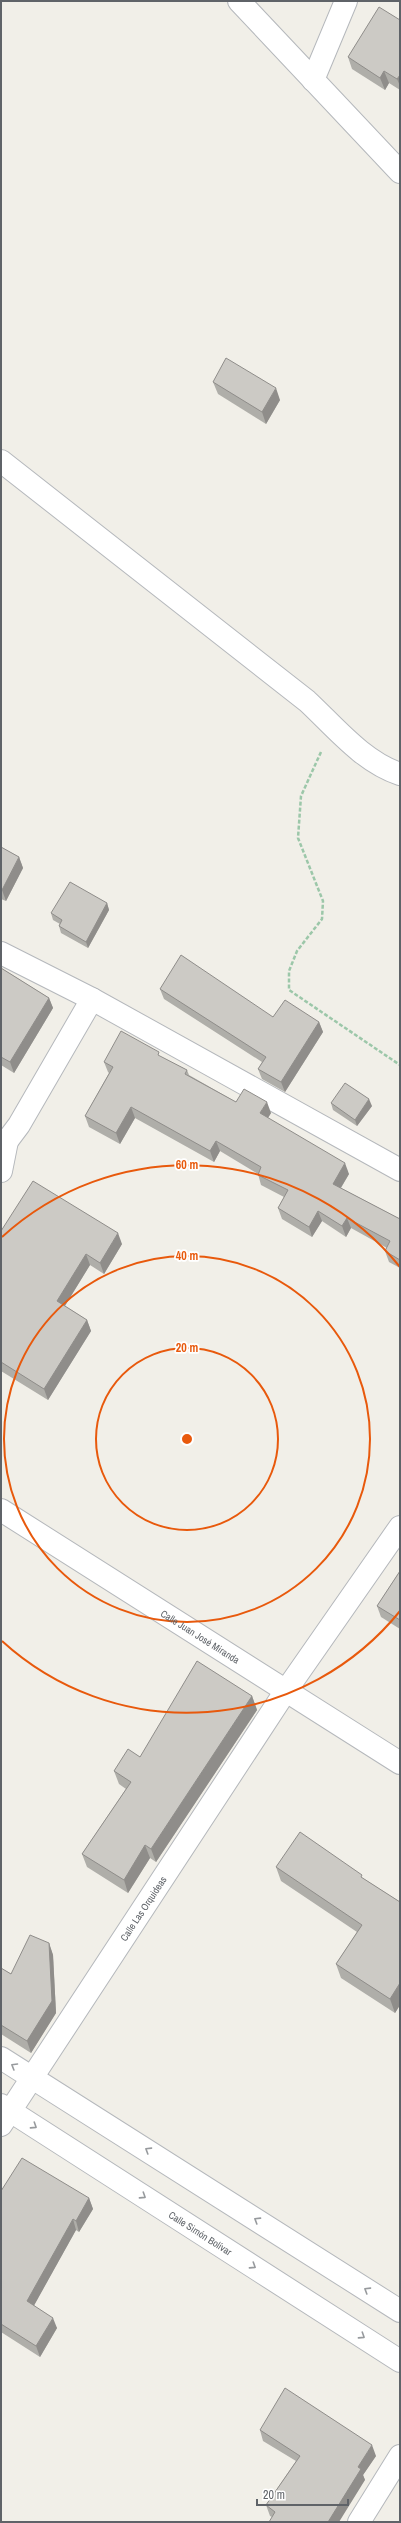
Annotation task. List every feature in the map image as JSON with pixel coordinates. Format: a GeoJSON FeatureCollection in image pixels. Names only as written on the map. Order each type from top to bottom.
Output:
{"type":"FeatureCollection","features":[{"type":"Feature","properties":{"kind":"street"},"geometry":{"type":"LineString","coordinates":[[239,1],[400,172]]}},
{"type":"Feature","properties":{"kind":"street"},"geometry":{"type":"LineString","coordinates":[[313,80],[346,1]]}},
{"type":"Feature","properties":{"kind":"street"},"geometry":{"type":"LineString","coordinates":[[1,461],[307,701],[333,726],[383,768],[400,774]]}},
{"type":"Feature","properties":{"kind":"street"},"geometry":{"type":"LineString","coordinates":[[1,953],[92,999],[400,1170]]}},
{"type":"Feature","properties":{"kind":"street"},"geometry":{"type":"LineString","coordinates":[[1,1171],[4,1142],[19,1125],[92,999]]}},
{"type":"Feature","properties":{"kind":"street","name":"Calle Juan José Miranda"},"geometry":{"type":"LineString","coordinates":[[1,1510],[285,1692],[400,1763]]}},
{"type":"Feature","properties":{"kind":"street","name":"Calle Las Orquideas"},"geometry":{"type":"LineString","coordinates":[[4,2114],[32,2077],[285,1692],[400,1527]]}},
{"type":"Feature","properties":{"kind":"street"},"geometry":{"type":"LineString","coordinates":[[1,2058],[400,2311]]}},
{"type":"Feature","properties":{"kind":"street","name":"Calle Simón Bolívar"},"geometry":{"type":"LineString","coordinates":[[4,2114],[400,2361]]}},
{"type":"Feature","properties":{"kind":"street"},"geometry":{"type":"LineString","coordinates":[[359,2522],[400,2456]]}},
{"type":"Feature","properties":{"kind":"path"},"geometry":{"type":"LineString","coordinates":[[333,726],[301,796],[298,838],[323,901],[322,919],[297,951],[289,971],[289,990],[400,1065]]}},
{"type":"Feature","properties":{"kind":"building"},"geometry":{"type":"Polygon","coordinates":[[[379,7],[400,20],[400,75],[397,79],[384,71],[380,78],[348,57],[379,7]]]}},
{"type":"Feature","properties":{"kind":"building"},"geometry":{"type":"Polygon","coordinates":[[[226,358],[276,388],[262,412],[213,382],[226,358]]]}},
{"type":"Feature","properties":{"kind":"building"},"geometry":{"type":"Polygon","coordinates":[[[1,847],[19,857],[2,890],[1,890],[1,847]]]}},
{"type":"Feature","properties":{"kind":"building"},"geometry":{"type":"Polygon","coordinates":[[[70,882],[107,903],[86,942],[59,926],[62,920],[51,913],[70,882]]]}},
{"type":"Feature","properties":{"kind":"building"},"geometry":{"type":"Polygon","coordinates":[[[181,955],[273,1017],[285,1000],[319,1022],[281,1082],[258,1069],[266,1057],[160,989],[181,955]]]}},
{"type":"Feature","properties":{"kind":"building"},"geometry":{"type":"Polygon","coordinates":[[[1,968],[49,998],[10,1062],[1,1057],[1,968]]]}},
{"type":"Feature","properties":{"kind":"building"},"geometry":{"type":"Polygon","coordinates":[[[121,1031],[159,1052],[158,1055],[187,1070],[185,1074],[236,1102],[244,1089],[267,1102],[260,1113],[345,1163],[333,1184],[400,1219],[400,1260],[385,1251],[390,1241],[347,1218],[342,1226],[318,1211],[309,1227],[278,1208],[288,1190],[258,1175],[261,1167],[216,1141],[210,1151],[131,1107],[116,1133],[85,1116],[113,1067],[104,1062],[121,1031]]]}},
{"type":"Feature","properties":{"kind":"building"},"geometry":{"type":"Polygon","coordinates":[[[345,1083],[369,1099],[355,1120],[331,1103],[345,1083]]]}},
{"type":"Feature","properties":{"kind":"building"},"geometry":{"type":"Polygon","coordinates":[[[33,1181],[118,1233],[100,1263],[86,1254],[57,1301],[87,1320],[44,1389],[1,1362],[1,1231],[33,1181]]]}},
{"type":"Feature","properties":{"kind":"building"},"geometry":{"type":"Polygon","coordinates":[[[400,1571],[400,1620],[377,1606],[400,1571]]]}},
{"type":"Feature","properties":{"kind":"building"},"geometry":{"type":"Polygon","coordinates":[[[197,1661],[252,1696],[151,1849],[145,1845],[124,1880],[82,1854],[131,1782],[114,1771],[128,1749],[140,1757],[197,1661]]]}},
{"type":"Feature","properties":{"kind":"building"},"geometry":{"type":"Polygon","coordinates":[[[300,1832],[362,1875],[361,1877],[400,1902],[400,1983],[390,1999],[336,1964],[362,1925],[276,1867],[300,1832]]]}},
{"type":"Feature","properties":{"kind":"building"},"geometry":{"type":"Polygon","coordinates":[[[30,1935],[49,1943],[52,2001],[27,2041],[1,2025],[1,1968],[11,1974],[30,1935]]]}},
{"type":"Feature","properties":{"kind":"building"},"geometry":{"type":"Polygon","coordinates":[[[22,2158],[89,2198],[76,2221],[73,2219],[27,2301],[53,2318],[36,2346],[1,2324],[1,2191],[22,2158]]]}},
{"type":"Feature","properties":{"kind":"building"},"geometry":{"type":"Polygon","coordinates":[[[285,2388],[372,2445],[358,2467],[361,2469],[328,2522],[269,2522],[275,2512],[266,2505],[300,2456],[260,2430],[285,2388]]]}}]}
